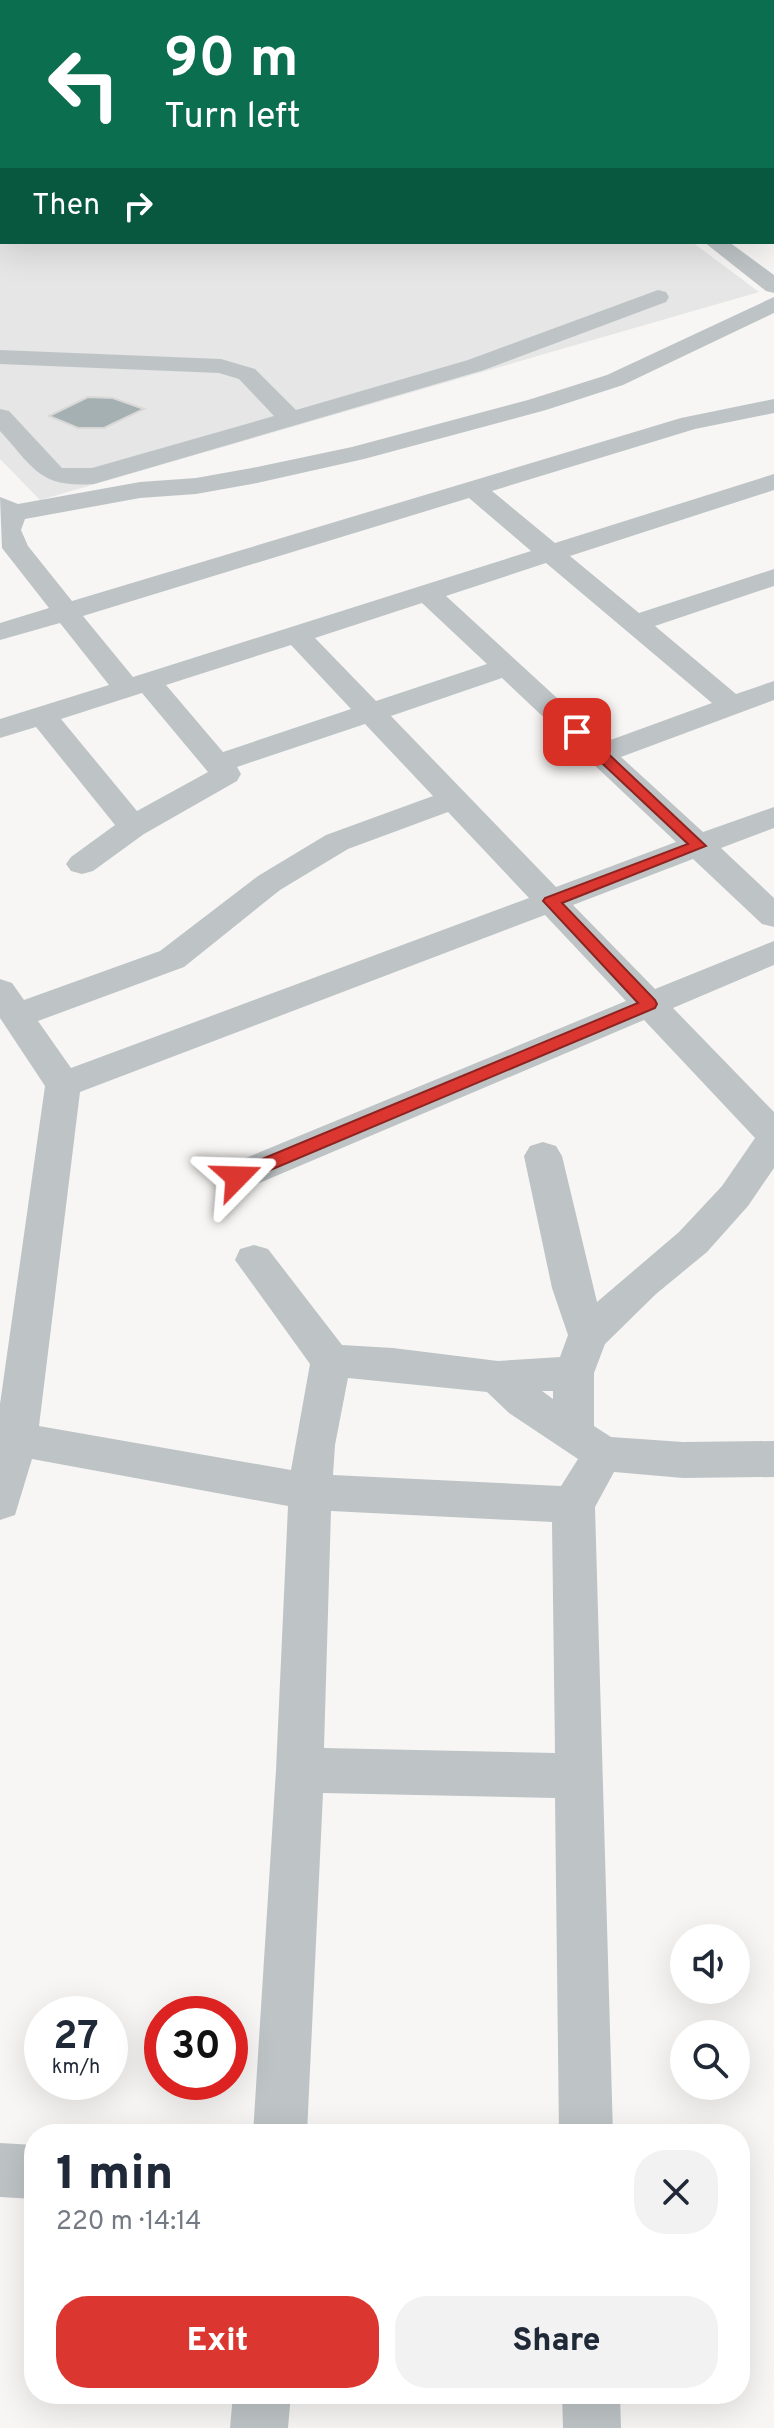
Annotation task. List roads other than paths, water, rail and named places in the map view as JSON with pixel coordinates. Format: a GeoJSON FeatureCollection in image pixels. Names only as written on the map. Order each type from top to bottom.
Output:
{"type":"FeatureCollection","features":[{"type":"Feature","properties":{"kind":"street"},"geometry":{"type":"LineString","coordinates":[[718,244],[774,286]]}},
{"type":"Feature","properties":{"kind":"street"},"geometry":{"type":"LineString","coordinates":[[0,416],[53,473],[67,478],[94,476],[476,365],[658,297]]}},
{"type":"Feature","properties":{"kind":"street"},"geometry":{"type":"LineString","coordinates":[[82,864],[133,827],[226,774],[65,612],[12,565],[7,509],[140,490],[196,486],[355,454],[537,405],[615,380],[774,304]]}},
{"type":"Feature","properties":{"kind":"street"},"geometry":{"type":"LineString","coordinates":[[0,357],[221,366],[247,374],[291,419]]}},
{"type":"Feature","properties":{"kind":"street"},"geometry":{"type":"LineString","coordinates":[[0,632],[690,423],[774,406]]}},
{"type":"Feature","properties":{"kind":"street"},"geometry":{"type":"LineString","coordinates":[[0,729],[774,482]]}},
{"type":"Feature","properties":{"kind":"street"},"geometry":{"type":"LineString","coordinates":[[474,489],[732,705]]}},
{"type":"Feature","properties":{"kind":"street"},"geometry":{"type":"LineString","coordinates":[[635,624],[774,577]]}},
{"type":"Feature","properties":{"kind":"street"},"geometry":{"type":"LineString","coordinates":[[427,593],[774,916]]}},
{"type":"Feature","properties":{"kind":"street"},"geometry":{"type":"LineString","coordinates":[[297,635],[774,1138],[735,1196],[693,1242],[642,1283],[588,1335],[574,1373],[588,1442],[573,1505],[586,2124]]}},
{"type":"Feature","properties":{"kind":"street"},"geometry":{"type":"LineString","coordinates":[[217,764],[507,667]]}},
{"type":"Feature","properties":{"kind":"street"},"geometry":{"type":"LineString","coordinates":[[600,754],[774,690]]}},
{"type":"Feature","properties":{"kind":"street"},"geometry":{"type":"LineString","coordinates":[[42,715],[133,827]]}},
{"type":"Feature","properties":{"kind":"street"},"geometry":{"type":"LineString","coordinates":[[0,1502],[16,1439],[63,1085],[8,1004],[172,959],[269,883],[337,842],[454,799]]}},
{"type":"Feature","properties":{"kind":"street"},"geometry":{"type":"LineString","coordinates":[[63,1085],[774,817]]}},
{"type":"Feature","properties":{"kind":"street"},"geometry":{"type":"LineString","coordinates":[[237,1177],[774,952]]}},
{"type":"Feature","properties":{"kind":"street"},"geometry":{"type":"LineString","coordinates":[[543,1156],[572,1288],[588,1335]]}},
{"type":"Feature","properties":{"kind":"street"},"geometry":{"type":"LineString","coordinates":[[254,1260],[331,1361],[314,1445],[310,1492],[300,1770],[281,2124]]}},
{"type":"Feature","properties":{"kind":"street"},"geometry":{"type":"LineString","coordinates":[[331,1361],[393,1364],[498,1377],[574,1373]]}},
{"type":"Feature","properties":{"kind":"street"},"geometry":{"type":"LineString","coordinates":[[498,1377],[524,1401],[588,1442],[683,1460],[774,1459]]}},
{"type":"Feature","properties":{"kind":"street"},"geometry":{"type":"LineString","coordinates":[[16,1439],[310,1492],[573,1505]]}},
{"type":"Feature","properties":{"kind":"street"},"geometry":{"type":"LineString","coordinates":[[300,1770],[578,1776]]}},
{"type":"Feature","properties":{"kind":"street"},"geometry":{"type":"LineString","coordinates":[[0,2170],[24,2171]]}},
{"type":"Feature","properties":{"kind":"street"},"geometry":{"type":"LineString","coordinates":[[259,2428],[261,2404]]}},
{"type":"Feature","properties":{"kind":"street"},"geometry":{"type":"LineString","coordinates":[[591,2404],[592,2428]]}}]}
